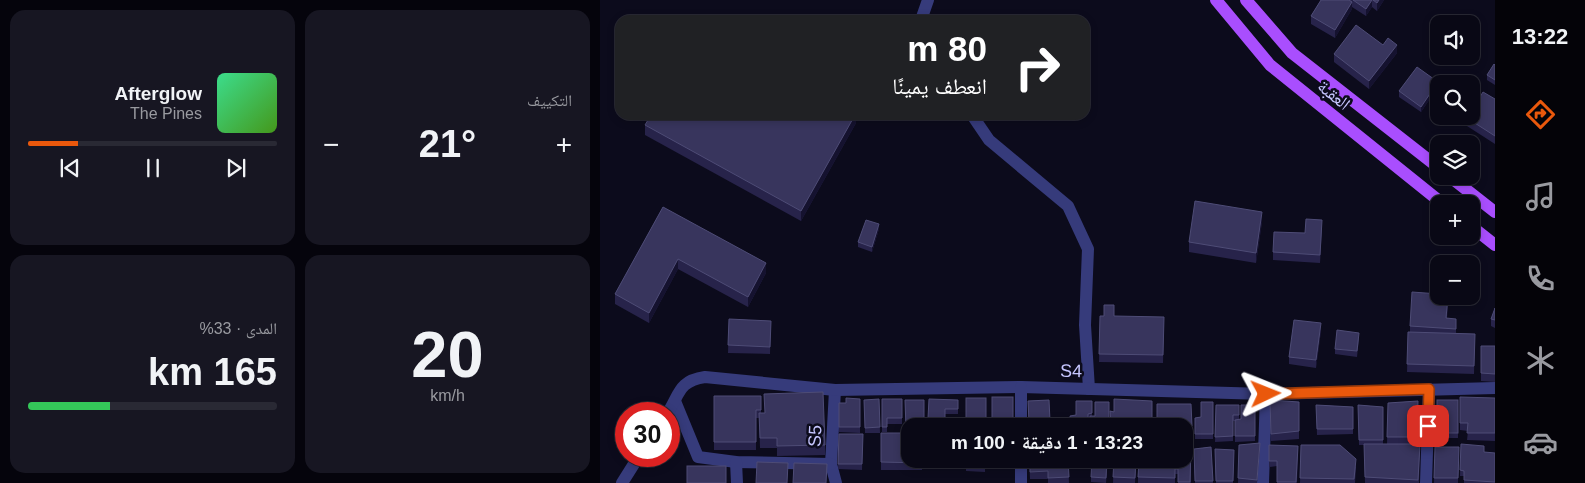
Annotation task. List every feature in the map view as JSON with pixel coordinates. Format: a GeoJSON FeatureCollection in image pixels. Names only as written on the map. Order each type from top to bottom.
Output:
{"type":"FeatureCollection","features":[{"type":"Feature","properties":{"kind":"main road","name":"العقبة"},"geometry":{"type":"LineString","coordinates":[[1216,0],[1270,65],[1432,195]]}},
{"type":"Feature","properties":{"kind":"main road","name":"العقبة"},"geometry":{"type":"LineString","coordinates":[[1246,0],[1292,54],[1430,161]]}},
{"type":"Feature","properties":{"kind":"main road"},"geometry":{"type":"LineString","coordinates":[[1460,185],[1495,212]]}},
{"type":"Feature","properties":{"kind":"main road"},"geometry":{"type":"LineString","coordinates":[[1480,233],[1495,245]]}},
{"type":"Feature","properties":{"kind":"street"},"geometry":{"type":"LineString","coordinates":[[923,15],[928,0]]}},
{"type":"Feature","properties":{"kind":"street"},"geometry":{"type":"LineString","coordinates":[[975,120],[989,140],[1068,206],[1088,249],[1085,325],[1089,389]]}},
{"type":"Feature","properties":{"kind":"street","name":"S4"},"geometry":{"type":"LineString","coordinates":[[675,401],[683,384],[696,378],[704,377],[835,390],[1021,388],[1266,394],[1495,388]]}},
{"type":"Feature","properties":{"kind":"street"},"geometry":{"type":"LineString","coordinates":[[1021,388],[1021,418]]}},
{"type":"Feature","properties":{"kind":"street"},"geometry":{"type":"LineString","coordinates":[[1426,483],[1429,389]]}},
{"type":"Feature","properties":{"kind":"street","name":"S5"},"geometry":{"type":"LineString","coordinates":[[835,390],[831,464],[836,483]]}},
{"type":"Feature","properties":{"kind":"street"},"geometry":{"type":"LineString","coordinates":[[1262,483],[1266,394]]}},
{"type":"Feature","properties":{"kind":"street"},"geometry":{"type":"LineString","coordinates":[[675,401],[698,457],[736,462],[831,464]]}},
{"type":"Feature","properties":{"kind":"street"},"geometry":{"type":"LineString","coordinates":[[736,462],[737,483]]}},
{"type":"Feature","properties":{"kind":"street"},"geometry":{"type":"LineString","coordinates":[[622,483],[632,467]]}},
{"type":"Feature","properties":{"kind":"street"},"geometry":{"type":"LineString","coordinates":[[1021,468],[1021,483]]}},
{"type":"Feature","properties":{"kind":"building"},"geometry":{"type":"Polygon","coordinates":[[[1321,0],[1349,0],[1352,2],[1335,30],[1311,16],[1321,0]]]}},
{"type":"Feature","properties":{"kind":"building"},"geometry":{"type":"Polygon","coordinates":[[[1353,0],[1372,0],[1366,9],[1353,0]]]}},
{"type":"Feature","properties":{"kind":"building"},"geometry":{"type":"Polygon","coordinates":[[[1356,25],[1383,45],[1388,38],[1397,45],[1369,81],[1334,54],[1356,25]]]}},
{"type":"Feature","properties":{"kind":"building"},"geometry":{"type":"Polygon","coordinates":[[[1495,65],[1495,80],[1487,75],[1495,65]]]}},
{"type":"Feature","properties":{"kind":"building"},"geometry":{"type":"Polygon","coordinates":[[[1417,67],[1430,76],[1430,94],[1421,107],[1399,91],[1417,67]]]}},
{"type":"Feature","properties":{"kind":"building"},"geometry":{"type":"Polygon","coordinates":[[[1483,92],[1495,99],[1495,136],[1478,125],[1480,125],[1480,97],[1483,92]]]}},
{"type":"Feature","properties":{"kind":"building"},"geometry":{"type":"Polygon","coordinates":[[[648,120],[852,120],[801,211],[645,125],[648,120]]]}},
{"type":"Feature","properties":{"kind":"building"},"geometry":{"type":"Polygon","coordinates":[[[1195,201],[1262,212],[1256,253],[1189,242],[1195,201]]]}},
{"type":"Feature","properties":{"kind":"building"},"geometry":{"type":"Polygon","coordinates":[[[663,207],[766,263],[748,297],[678,259],[649,313],[615,294],[663,207]]]}},
{"type":"Feature","properties":{"kind":"building"},"geometry":{"type":"Polygon","coordinates":[[[1306,219],[1322,220],[1320,255],[1273,252],[1274,232],[1305,233],[1306,219]]]}},
{"type":"Feature","properties":{"kind":"building"},"geometry":{"type":"Polygon","coordinates":[[[866,220],[879,224],[872,247],[858,242],[866,220]]]}},
{"type":"Feature","properties":{"kind":"building"},"geometry":{"type":"Polygon","coordinates":[[[1412,292],[1430,293],[1430,305],[1447,305],[1446,318],[1456,319],[1456,329],[1410,326],[1412,292]]]}},
{"type":"Feature","properties":{"kind":"building"},"geometry":{"type":"Polygon","coordinates":[[[1104,305],[1114,305],[1114,316],[1164,317],[1163,355],[1099,354],[1100,316],[1104,316],[1104,305]]]}},
{"type":"Feature","properties":{"kind":"building"},"geometry":{"type":"Polygon","coordinates":[[[1495,308],[1495,320],[1491,319],[1495,308]]]}},
{"type":"Feature","properties":{"kind":"building"},"geometry":{"type":"Polygon","coordinates":[[[729,319],[771,321],[770,347],[728,345],[729,319]]]}},
{"type":"Feature","properties":{"kind":"building"},"geometry":{"type":"Polygon","coordinates":[[[1294,320],[1321,323],[1316,360],[1289,357],[1294,320]]]}},
{"type":"Feature","properties":{"kind":"building"},"geometry":{"type":"Polygon","coordinates":[[[1337,330],[1359,333],[1357,351],[1335,349],[1337,330]]]}},
{"type":"Feature","properties":{"kind":"building"},"geometry":{"type":"Polygon","coordinates":[[[1408,332],[1475,334],[1474,366],[1407,364],[1408,332]]]}},
{"type":"Feature","properties":{"kind":"building"},"geometry":{"type":"Polygon","coordinates":[[[1481,346],[1495,346],[1495,374],[1481,373],[1481,346]]]}},
{"type":"Feature","properties":{"kind":"building"},"geometry":{"type":"Polygon","coordinates":[[[823,392],[825,445],[777,446],[777,438],[760,438],[759,413],[765,413],[764,394],[823,392]]]}},
{"type":"Feature","properties":{"kind":"building"},"geometry":{"type":"Polygon","coordinates":[[[714,396],[761,396],[761,410],[756,410],[756,442],[714,442],[714,396]]]}},
{"type":"Feature","properties":{"kind":"building"},"geometry":{"type":"Polygon","coordinates":[[[992,397],[1013,397],[1013,418],[992,418],[992,397]]]}},
{"type":"Feature","properties":{"kind":"building"},"geometry":{"type":"Polygon","coordinates":[[[1460,397],[1495,398],[1495,433],[1467,433],[1468,423],[1460,423],[1460,397]]]}},
{"type":"Feature","properties":{"kind":"building"},"geometry":{"type":"Polygon","coordinates":[[[846,398],[860,399],[860,427],[839,427],[839,403],[846,403],[846,398]]]}},
{"type":"Feature","properties":{"kind":"building"},"geometry":{"type":"Polygon","coordinates":[[[966,398],[986,398],[986,418],[966,418],[966,398]]]}},
{"type":"Feature","properties":{"kind":"building"},"geometry":{"type":"Polygon","coordinates":[[[879,399],[880,427],[865,428],[864,400],[879,399]]]}},
{"type":"Feature","properties":{"kind":"building"},"geometry":{"type":"Polygon","coordinates":[[[882,399],[902,399],[902,418],[887,418],[887,427],[882,427],[882,399]]]}},
{"type":"Feature","properties":{"kind":"building"},"geometry":{"type":"Polygon","coordinates":[[[929,399],[958,400],[958,409],[945,409],[945,418],[928,418],[929,399]]]}},
{"type":"Feature","properties":{"kind":"building"},"geometry":{"type":"Polygon","coordinates":[[[1114,399],[1152,401],[1152,418],[1111,418],[1110,411],[1114,412],[1114,399]]]}},
{"type":"Feature","properties":{"kind":"building"},"geometry":{"type":"Polygon","coordinates":[[[905,400],[924,400],[924,418],[906,418],[905,400]]]}},
{"type":"Feature","properties":{"kind":"building"},"geometry":{"type":"Polygon","coordinates":[[[1049,400],[1050,418],[1029,418],[1028,401],[1049,400]]]}},
{"type":"Feature","properties":{"kind":"building"},"geometry":{"type":"Polygon","coordinates":[[[1270,400],[1299,402],[1299,431],[1271,434],[1270,400]]]}},
{"type":"Feature","properties":{"kind":"building"},"geometry":{"type":"Polygon","coordinates":[[[1437,400],[1458,400],[1458,433],[1437,433],[1437,400]]]}},
{"type":"Feature","properties":{"kind":"building"},"geometry":{"type":"Polygon","coordinates":[[[1076,401],[1092,401],[1092,413],[1088,414],[1088,418],[1070,418],[1070,416],[1076,415],[1076,401]]]}},
{"type":"Feature","properties":{"kind":"building"},"geometry":{"type":"Polygon","coordinates":[[[1418,401],[1417,437],[1387,437],[1388,403],[1418,401]]]}},
{"type":"Feature","properties":{"kind":"building"},"geometry":{"type":"Polygon","coordinates":[[[1095,402],[1109,402],[1109,418],[1090,418],[1090,416],[1095,416],[1095,402]]]}},
{"type":"Feature","properties":{"kind":"building"},"geometry":{"type":"Polygon","coordinates":[[[1201,402],[1213,402],[1213,434],[1195,434],[1195,418],[1201,417],[1201,402]]]}},
{"type":"Feature","properties":{"kind":"building"},"geometry":{"type":"Polygon","coordinates":[[[1157,404],[1191,404],[1192,418],[1157,418],[1157,404]]]}},
{"type":"Feature","properties":{"kind":"building"},"geometry":{"type":"Polygon","coordinates":[[[1216,405],[1239,405],[1239,415],[1233,415],[1233,436],[1215,437],[1216,405]]]}},
{"type":"Feature","properties":{"kind":"building"},"geometry":{"type":"Polygon","coordinates":[[[1241,405],[1255,405],[1255,436],[1235,436],[1235,420],[1241,419],[1241,405]]]}},
{"type":"Feature","properties":{"kind":"building"},"geometry":{"type":"Polygon","coordinates":[[[1316,405],[1353,407],[1353,429],[1317,429],[1316,405]]]}},
{"type":"Feature","properties":{"kind":"building"},"geometry":{"type":"Polygon","coordinates":[[[1358,405],[1383,407],[1383,440],[1359,440],[1358,405]]]}},
{"type":"Feature","properties":{"kind":"building"},"geometry":{"type":"Polygon","coordinates":[[[881,433],[901,433],[901,462],[881,462],[881,433]]]}},
{"type":"Feature","properties":{"kind":"building"},"geometry":{"type":"Polygon","coordinates":[[[839,434],[863,434],[862,464],[838,464],[839,434]]]}},
{"type":"Feature","properties":{"kind":"building"},"geometry":{"type":"Polygon","coordinates":[[[1260,443],[1257,480],[1238,478],[1239,445],[1260,443]]]}},
{"type":"Feature","properties":{"kind":"building"},"geometry":{"type":"Polygon","coordinates":[[[1364,444],[1420,444],[1418,480],[1365,477],[1364,444]]]}},
{"type":"Feature","properties":{"kind":"building"},"geometry":{"type":"Polygon","coordinates":[[[1461,444],[1484,446],[1484,452],[1495,453],[1495,482],[1464,480],[1464,471],[1460,470],[1461,444]]]}},
{"type":"Feature","properties":{"kind":"building"},"geometry":{"type":"Polygon","coordinates":[[[1269,445],[1298,446],[1296,482],[1277,482],[1277,461],[1269,461],[1269,445]]]}},
{"type":"Feature","properties":{"kind":"building"},"geometry":{"type":"Polygon","coordinates":[[[1301,445],[1340,445],[1356,459],[1354,479],[1300,478],[1301,445]]]}},
{"type":"Feature","properties":{"kind":"building"},"geometry":{"type":"Polygon","coordinates":[[[1211,447],[1213,481],[1195,481],[1194,449],[1211,447]]]}},
{"type":"Feature","properties":{"kind":"building"},"geometry":{"type":"Polygon","coordinates":[[[1435,447],[1459,447],[1458,478],[1434,478],[1435,447]]]}},
{"type":"Feature","properties":{"kind":"building"},"geometry":{"type":"Polygon","coordinates":[[[1215,449],[1234,450],[1233,481],[1216,481],[1215,449]]]}},
{"type":"Feature","properties":{"kind":"building"},"geometry":{"type":"Polygon","coordinates":[[[757,462],[788,463],[787,483],[756,483],[757,462]]]}},
{"type":"Feature","properties":{"kind":"building"},"geometry":{"type":"Polygon","coordinates":[[[794,463],[827,464],[826,483],[793,483],[794,463]]]}},
{"type":"Feature","properties":{"kind":"building"},"geometry":{"type":"Polygon","coordinates":[[[687,466],[726,466],[726,483],[687,483],[687,466]]]}},
{"type":"Feature","properties":{"kind":"building"},"geometry":{"type":"Polygon","coordinates":[[[1030,468],[1068,468],[1069,477],[1048,478],[1048,471],[1030,472],[1030,468]]]}},
{"type":"Feature","properties":{"kind":"building"},"geometry":{"type":"Polygon","coordinates":[[[1092,468],[1107,468],[1106,478],[1091,477],[1092,468]]]}},
{"type":"Feature","properties":{"kind":"building"},"geometry":{"type":"Polygon","coordinates":[[[1114,468],[1136,468],[1135,478],[1113,477],[1114,468]]]}},
{"type":"Feature","properties":{"kind":"building"},"geometry":{"type":"Polygon","coordinates":[[[1139,468],[1175,468],[1175,478],[1138,477],[1139,468]]]}},
{"type":"Feature","properties":{"kind":"building"},"geometry":{"type":"Polygon","coordinates":[[[1190,468],[1190,482],[1178,482],[1178,469],[1175,469],[1190,468]]]}},
{"type":"Feature","properties":{"kind":"route"},"geometry":{"type":"LineString","coordinates":[[1266,394],[1429,389],[1428,426]]}}]}
